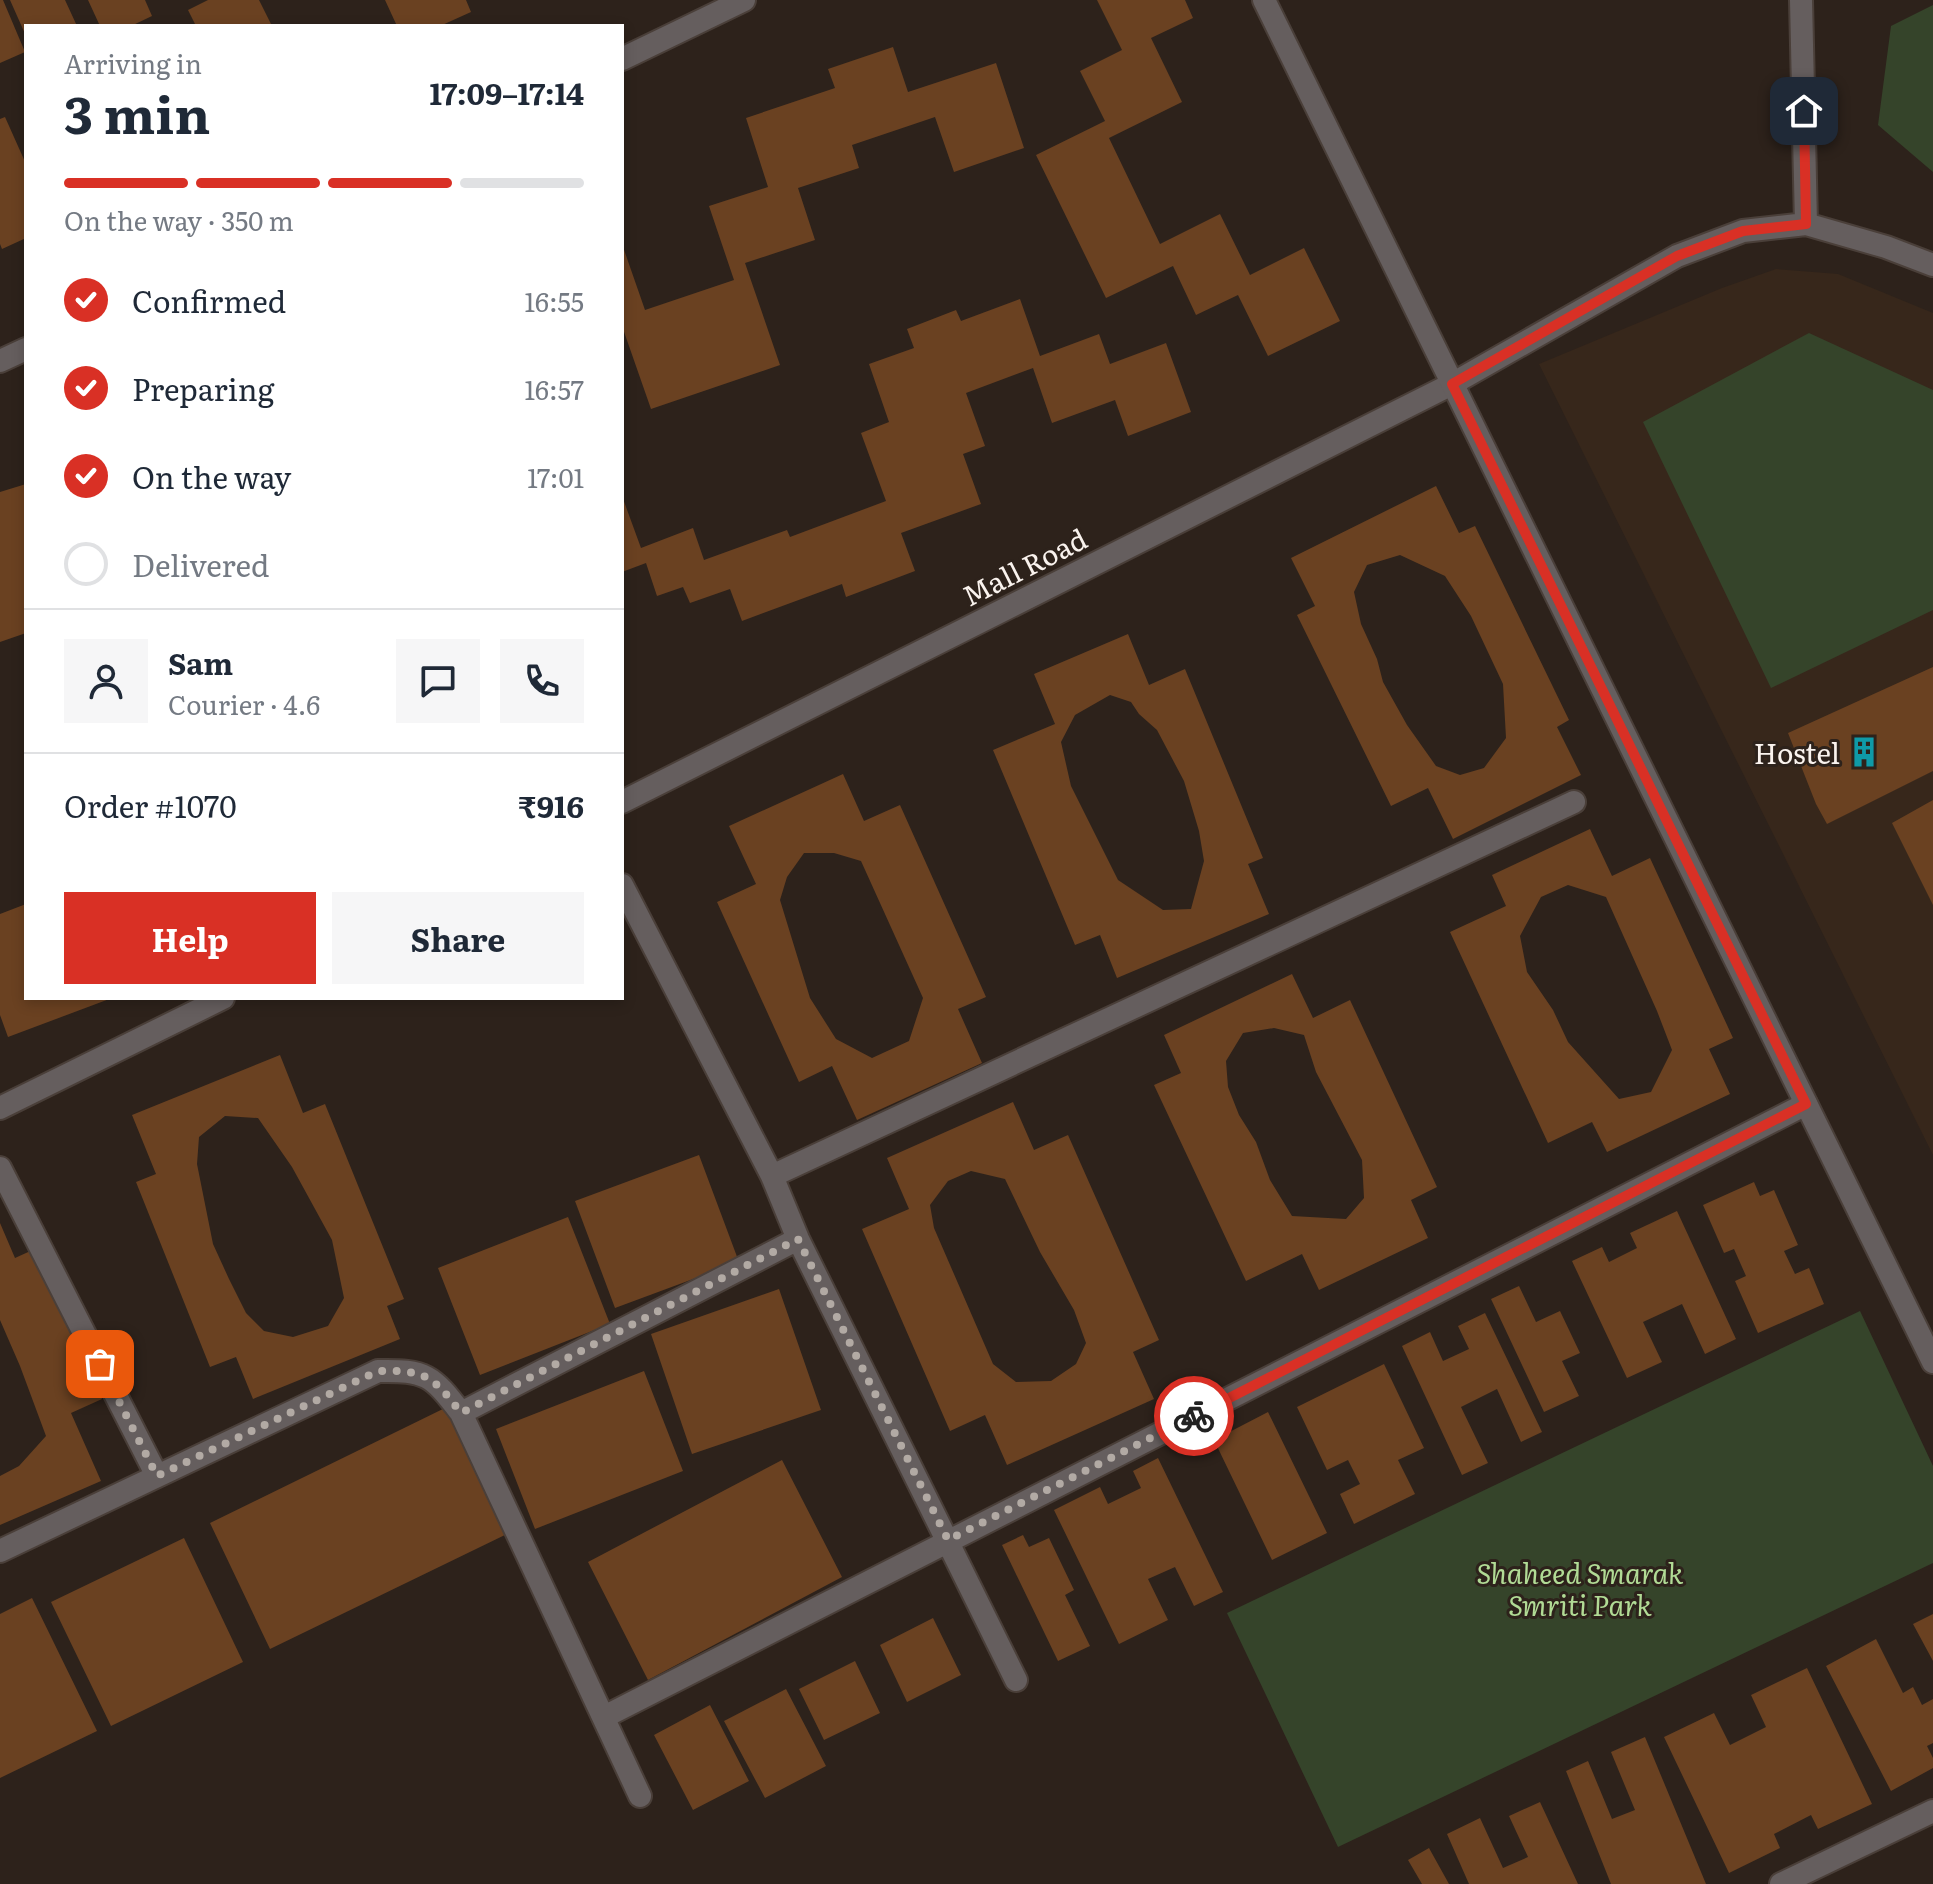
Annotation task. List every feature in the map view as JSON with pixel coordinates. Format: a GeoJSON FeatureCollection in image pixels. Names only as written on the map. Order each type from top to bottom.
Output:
{"type":"FeatureCollection","features":[{"type":"Feature","properties":{"kind":"street"},"geometry":{"type":"LineString","coordinates":[[624,58],[744,0]]}},
{"type":"Feature","properties":{"kind":"street"},"geometry":{"type":"LineString","coordinates":[[1264,0],[1933,1362]]}},
{"type":"Feature","properties":{"kind":"street"},"geometry":{"type":"LineString","coordinates":[[1801,0],[1806,224],[1886,247],[1933,265]]}},
{"type":"Feature","properties":{"kind":"street","name":"Mall Road"},"geometry":{"type":"LineString","coordinates":[[624,801],[1452,384],[1677,256],[1743,231],[1806,224]]}},
{"type":"Feature","properties":{"kind":"street"},"geometry":{"type":"LineString","coordinates":[[0,361],[24,350]]}},
{"type":"Feature","properties":{"kind":"street"},"geometry":{"type":"LineString","coordinates":[[772,1176],[1574,802]]}},
{"type":"Feature","properties":{"kind":"street"},"geometry":{"type":"LineString","coordinates":[[624,889],[772,1176],[798,1239],[1016,1680]]}},
{"type":"Feature","properties":{"kind":"street"},"geometry":{"type":"LineString","coordinates":[[0,1108],[219,1000]]}},
{"type":"Feature","properties":{"kind":"street"},"geometry":{"type":"LineString","coordinates":[[604,1717],[1806,1104]]}},
{"type":"Feature","properties":{"kind":"street"},"geometry":{"type":"LineString","coordinates":[[0,1168],[157,1476]]}},
{"type":"Feature","properties":{"kind":"street"},"geometry":{"type":"LineString","coordinates":[[461,1413],[798,1239]]}},
{"type":"Feature","properties":{"kind":"street"},"geometry":{"type":"LineString","coordinates":[[0,1551],[378,1371],[410,1370],[437,1382],[461,1413],[640,1796]]}},
{"type":"Feature","properties":{"kind":"street"},"geometry":{"type":"LineString","coordinates":[[1781,1884],[1823,1875],[1933,1811]]}},
{"type":"Feature","properties":{"kind":"shaded area"},"geometry":{"type":"Polygon","coordinates":[[[1776,269],[1838,274],[1933,313],[1933,1155],[1539,364],[1722,288],[1776,269]]]}},
{"type":"Feature","properties":{"kind":"green space"},"geometry":{"type":"Polygon","coordinates":[[[1933,5],[1933,172],[1878,125],[1891,26],[1933,5]]]}},
{"type":"Feature","properties":{"kind":"green space"},"geometry":{"type":"Polygon","coordinates":[[[1809,333],[1933,390],[1933,610],[1771,688],[1643,422],[1809,333]]]}},
{"type":"Feature","properties":{"kind":"green space","name":"Shaheed Smarak Smriti Park"},"geometry":{"type":"Polygon","coordinates":[[[1860,1311],[1933,1466],[1933,1563],[1338,1847],[1227,1613],[1860,1311]]]}},
{"type":"Feature","properties":{"kind":"building"},"geometry":{"type":"Polygon","coordinates":[[[0,0],[3,0],[24,52],[0,63],[0,0]]]}},
{"type":"Feature","properties":{"kind":"building"},"geometry":{"type":"Polygon","coordinates":[[[10,0],[65,0],[76,24],[24,24],[24,32],[10,0]]]}},
{"type":"Feature","properties":{"kind":"building"},"geometry":{"type":"Polygon","coordinates":[[[88,0],[145,0],[152,16],[135,24],[99,24],[88,0]]]}},
{"type":"Feature","properties":{"kind":"building"},"geometry":{"type":"Polygon","coordinates":[[[208,0],[259,0],[271,24],[195,24],[188,10],[208,0]]]}},
{"type":"Feature","properties":{"kind":"building"},"geometry":{"type":"Polygon","coordinates":[[[385,0],[466,0],[471,12],[444,24],[396,24],[385,0]]]}},
{"type":"Feature","properties":{"kind":"building"},"geometry":{"type":"Polygon","coordinates":[[[1097,0],[1185,0],[1193,18],[1151,38],[1182,102],[1109,138],[1160,244],[1220,214],[1250,275],[1304,248],[1340,321],[1268,356],[1238,295],[1196,315],[1173,266],[1106,298],[1036,155],[1105,121],[1080,71],[1122,50],[1097,0]]]}},
{"type":"Feature","properties":{"kind":"building"},"geometry":{"type":"Polygon","coordinates":[[[893,47],[908,92],[996,63],[1024,148],[954,172],[935,117],[852,145],[859,168],[798,188],[815,240],[745,263],[780,365],[651,409],[624,332],[624,250],[645,310],[734,280],[709,206],[768,187],[746,118],[835,88],[828,69],[893,47]]]}},
{"type":"Feature","properties":{"kind":"building"},"geometry":{"type":"Polygon","coordinates":[[[5,117],[24,160],[24,239],[2,249],[0,244],[0,119],[5,117]]]}},
{"type":"Feature","properties":{"kind":"building"},"geometry":{"type":"Polygon","coordinates":[[[1020,299],[1040,356],[1099,334],[1110,364],[1166,343],[1191,412],[1128,436],[1115,400],[1052,423],[1033,368],[966,393],[985,446],[963,454],[981,504],[901,533],[915,571],[846,597],[842,584],[742,621],[730,589],[690,603],[683,587],[657,596],[646,563],[624,571],[624,501],[641,548],[693,528],[704,560],[787,530],[790,537],[886,501],[861,433],[889,422],[869,364],[914,348],[907,329],[956,310],[961,321],[1020,299]]]}},
{"type":"Feature","properties":{"kind":"building"},"geometry":{"type":"Polygon","coordinates":[[[24,485],[24,634],[0,642],[0,492],[24,485]]]}},
{"type":"Feature","properties":{"kind":"building"},"geometry":{"type":"Polygon","coordinates":[[[1436,486],[1459,533],[1475,526],[1569,720],[1557,727],[1581,775],[1453,839],[1428,788],[1391,806],[1297,615],[1315,606],[1291,558],[1436,486]],[[1400,555],[1367,565],[1354,592],[1361,624],[1377,659],[1383,682],[1407,725],[1436,766],[1460,775],[1484,768],[1506,738],[1503,684],[1471,616],[1445,576],[1400,555]]]}},
{"type":"Feature","properties":{"kind":"building"},"geometry":{"type":"Polygon","coordinates":[[[1128,634],[1149,685],[1185,669],[1263,858],[1248,864],[1269,914],[1117,978],[1100,935],[1075,945],[993,750],[1055,724],[1034,674],[1128,634]],[[1110,695],[1075,715],[1061,742],[1071,786],[1118,880],[1163,910],[1191,909],[1204,861],[1199,831],[1184,781],[1157,730],[1131,702],[1110,695]]]}},
{"type":"Feature","properties":{"kind":"building","name":"Hostel"},"geometry":{"type":"Polygon","coordinates":[[[1933,667],[1933,771],[1827,824],[1788,733],[1933,667]]]}},
{"type":"Feature","properties":{"kind":"building"},"geometry":{"type":"Polygon","coordinates":[[[843,774],[864,821],[900,805],[986,997],[958,1009],[982,1063],[857,1120],[832,1066],[799,1082],[717,902],[756,884],[729,826],[843,774]],[[804,853],[787,877],[780,900],[810,998],[836,1039],[872,1058],[909,1041],[923,998],[861,861],[834,853],[804,853]]]}},
{"type":"Feature","properties":{"kind":"building"},"geometry":{"type":"Polygon","coordinates":[[[1933,800],[1933,905],[1892,823],[1933,800]]]}},
{"type":"Feature","properties":{"kind":"building"},"geometry":{"type":"Polygon","coordinates":[[[1590,829],[1612,876],[1650,858],[1733,1038],[1709,1049],[1730,1094],[1607,1152],[1592,1122],[1548,1143],[1450,932],[1506,906],[1492,875],[1590,829]],[[1568,885],[1541,897],[1520,936],[1527,972],[1553,1010],[1568,1042],[1619,1099],[1651,1092],[1672,1050],[1606,897],[1568,885]]]}},
{"type":"Feature","properties":{"kind":"building"},"geometry":{"type":"Polygon","coordinates":[[[24,905],[24,1000],[107,1000],[8,1037],[0,1015],[0,914],[24,905]]]}},
{"type":"Feature","properties":{"kind":"building"},"geometry":{"type":"Polygon","coordinates":[[[1292,974],[1313,1018],[1350,1000],[1437,1187],[1411,1200],[1428,1238],[1319,1290],[1302,1254],[1246,1281],[1154,1085],[1181,1073],[1164,1035],[1292,974]],[[1274,1028],[1243,1033],[1226,1061],[1228,1087],[1239,1115],[1256,1142],[1270,1180],[1292,1216],[1346,1219],[1364,1198],[1362,1160],[1316,1072],[1304,1035],[1274,1028]]]}},
{"type":"Feature","properties":{"kind":"building"},"geometry":{"type":"Polygon","coordinates":[[[280,1055],[303,1113],[325,1104],[404,1299],[387,1306],[400,1339],[253,1399],[236,1357],[210,1367],[136,1182],[156,1174],[132,1115],[280,1055]],[[225,1116],[199,1137],[197,1164],[213,1244],[246,1313],[264,1331],[293,1337],[328,1326],[344,1298],[332,1240],[292,1167],[258,1118],[225,1116]]]}},
{"type":"Feature","properties":{"kind":"building"},"geometry":{"type":"Polygon","coordinates":[[[1013,1102],[1034,1150],[1068,1135],[1159,1340],[1133,1352],[1154,1399],[1007,1465],[985,1415],[950,1431],[862,1229],[909,1209],[887,1158],[1013,1102]],[[971,1171],[948,1181],[930,1205],[934,1228],[993,1364],[1016,1382],[1051,1381],[1076,1364],[1086,1343],[1074,1310],[1040,1252],[1005,1179],[971,1171]]]}},
{"type":"Feature","properties":{"kind":"building"},"geometry":{"type":"Polygon","coordinates":[[[699,1155],[739,1262],[615,1308],[575,1201],[699,1155]]]}},
{"type":"Feature","properties":{"kind":"building"},"geometry":{"type":"Polygon","coordinates":[[[1754,1182],[1760,1196],[1774,1190],[1798,1245],[1784,1251],[1795,1274],[1809,1268],[1824,1304],[1758,1333],[1735,1281],[1746,1276],[1734,1249],[1724,1253],[1703,1205],[1754,1182]]]}},
{"type":"Feature","properties":{"kind":"building"},"geometry":{"type":"Polygon","coordinates":[[[1677,1211],[1736,1339],[1705,1354],[1682,1304],[1643,1322],[1662,1362],[1627,1378],[1572,1261],[1602,1247],[1609,1262],[1637,1248],[1630,1233],[1677,1211]]]}},
{"type":"Feature","properties":{"kind":"building"},"geometry":{"type":"Polygon","coordinates":[[[568,1217],[610,1324],[480,1375],[438,1268],[568,1217]]]}},
{"type":"Feature","properties":{"kind":"building"},"geometry":{"type":"Polygon","coordinates":[[[0,1223],[15,1258],[37,1248],[102,1399],[71,1413],[101,1481],[0,1525],[0,1476],[19,1466],[46,1436],[0,1320],[0,1223]]]}},
{"type":"Feature","properties":{"kind":"building"},"geometry":{"type":"Polygon","coordinates":[[[1519,1286],[1536,1322],[1560,1311],[1580,1353],[1562,1361],[1579,1396],[1544,1412],[1491,1299],[1519,1286]]]}},
{"type":"Feature","properties":{"kind":"building"},"geometry":{"type":"Polygon","coordinates":[[[779,1289],[821,1410],[692,1454],[651,1334],[779,1289]]]}},
{"type":"Feature","properties":{"kind":"building"},"geometry":{"type":"Polygon","coordinates":[[[1485,1313],[1542,1432],[1521,1442],[1497,1389],[1461,1407],[1488,1463],[1462,1475],[1402,1346],[1430,1332],[1443,1361],[1469,1349],[1458,1326],[1485,1313]]]}},
{"type":"Feature","properties":{"kind":"building"},"geometry":{"type":"Polygon","coordinates":[[[1384,1364],[1424,1448],[1398,1460],[1415,1494],[1354,1524],[1340,1494],[1360,1484],[1348,1460],[1327,1470],[1297,1407],[1384,1364]]]}},
{"type":"Feature","properties":{"kind":"building"},"geometry":{"type":"Polygon","coordinates":[[[644,1371],[683,1471],[535,1529],[496,1429],[644,1371]]]}},
{"type":"Feature","properties":{"kind":"building"},"geometry":{"type":"Polygon","coordinates":[[[449,1406],[509,1533],[270,1649],[210,1523],[449,1406]]]}},
{"type":"Feature","properties":{"kind":"building"},"geometry":{"type":"Polygon","coordinates":[[[1268,1412],[1327,1533],[1272,1560],[1214,1440],[1268,1412]]]}},
{"type":"Feature","properties":{"kind":"building"},"geometry":{"type":"Polygon","coordinates":[[[1158,1458],[1223,1592],[1194,1606],[1175,1567],[1148,1579],[1168,1620],[1119,1644],[1054,1510],[1100,1487],[1108,1504],[1141,1488],[1133,1471],[1158,1458]]]}},
{"type":"Feature","properties":{"kind":"building"},"geometry":{"type":"Polygon","coordinates":[[[782,1460],[842,1577],[648,1680],[588,1562],[782,1460]]]}},
{"type":"Feature","properties":{"kind":"building"},"geometry":{"type":"Polygon","coordinates":[[[1023,1535],[1029,1547],[1049,1538],[1074,1590],[1065,1595],[1090,1646],[1058,1661],[1002,1545],[1023,1535]]]}},
{"type":"Feature","properties":{"kind":"building"},"geometry":{"type":"Polygon","coordinates":[[[184,1538],[243,1662],[111,1726],[51,1602],[184,1538]]]}},
{"type":"Feature","properties":{"kind":"building"},"geometry":{"type":"Polygon","coordinates":[[[32,1598],[97,1731],[0,1778],[0,1614],[32,1598]]]}},
{"type":"Feature","properties":{"kind":"building"},"geometry":{"type":"Polygon","coordinates":[[[1933,1614],[1933,1661],[1913,1624],[1933,1614]]]}},
{"type":"Feature","properties":{"kind":"building"},"geometry":{"type":"Polygon","coordinates":[[[933,1618],[961,1675],[907,1702],[880,1645],[933,1618]]]}},
{"type":"Feature","properties":{"kind":"building"},"geometry":{"type":"Polygon","coordinates":[[[1876,1639],[1903,1693],[1913,1687],[1922,1705],[1933,1699],[1933,1743],[1927,1746],[1933,1758],[1933,1768],[1891,1791],[1826,1666],[1876,1639]]]}},
{"type":"Feature","properties":{"kind":"building"},"geometry":{"type":"Polygon","coordinates":[[[855,1661],[880,1713],[824,1740],[799,1689],[855,1661]]]}},
{"type":"Feature","properties":{"kind":"building"},"geometry":{"type":"Polygon","coordinates":[[[1807,1668],[1872,1804],[1818,1829],[1811,1815],[1774,1834],[1780,1848],[1729,1873],[1664,1737],[1714,1713],[1730,1745],[1766,1727],[1751,1695],[1807,1668]]]}},
{"type":"Feature","properties":{"kind":"building"},"geometry":{"type":"Polygon","coordinates":[[[786,1689],[826,1766],[765,1798],[724,1721],[786,1689]]]}},
{"type":"Feature","properties":{"kind":"building"},"geometry":{"type":"Polygon","coordinates":[[[710,1705],[749,1781],[693,1810],[654,1735],[710,1705]]]}},
{"type":"Feature","properties":{"kind":"building"},"geometry":{"type":"Polygon","coordinates":[[[1645,1737],[1706,1884],[1611,1884],[1566,1771],[1588,1761],[1612,1819],[1635,1810],[1611,1752],[1645,1737]]]}},
{"type":"Feature","properties":{"kind":"building"},"geometry":{"type":"Polygon","coordinates":[[[1540,1802],[1578,1884],[1469,1884],[1447,1834],[1480,1818],[1503,1868],[1528,1857],[1509,1816],[1540,1802]]]}},
{"type":"Feature","properties":{"kind":"building"},"geometry":{"type":"Polygon","coordinates":[[[1429,1848],[1449,1884],[1422,1884],[1408,1860],[1429,1848]]]}},
{"type":"Feature","properties":{"kind":"way so far"},"geometry":{"type":"LineString","coordinates":[[100,1364],[157,1476],[378,1371],[410,1370],[437,1382],[461,1413],[798,1239],[948,1540],[1194,1416]]}},
{"type":"Feature","properties":{"kind":"place","name":"Hostel"},"geometry":{"type":"Point","coordinates":[1864,752]}},
{"type":"Feature","properties":{"kind":"route"},"geometry":{"type":"LineString","coordinates":[[1194,1416],[1806,1104],[1452,384],[1677,256],[1743,231],[1806,224],[1804,111]]}}]}
